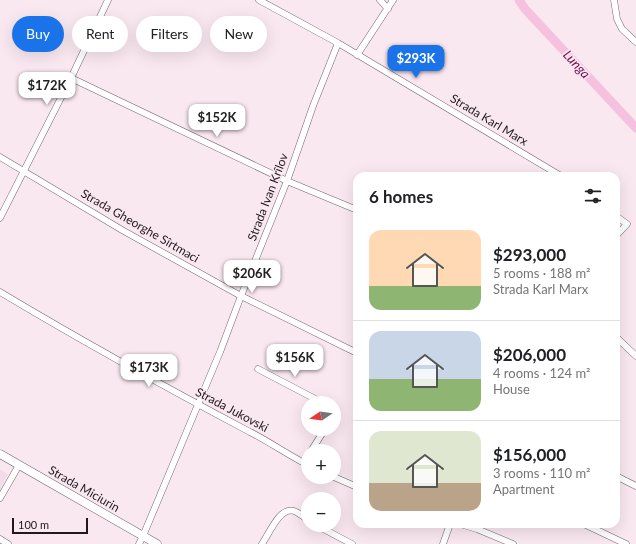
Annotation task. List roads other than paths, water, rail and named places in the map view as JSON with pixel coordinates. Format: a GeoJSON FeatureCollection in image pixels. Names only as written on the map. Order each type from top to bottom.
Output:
{"type":"FeatureCollection","features":[{"type":"Feature","properties":{"kind":"main road","name":"Strada Miciurin"},"geometry":{"type":"LineString","coordinates":[[0,454],[157,544]]}},
{"type":"Feature","properties":{"kind":"street"},"geometry":{"type":"LineString","coordinates":[[0,218],[71,78],[108,0]]}},
{"type":"Feature","properties":{"kind":"street","name":"Strada Karl Marx"},"geometry":{"type":"LineString","coordinates":[[259,0],[338,43],[554,172]]}},
{"type":"Feature","properties":{"kind":"street"},"geometry":{"type":"LineString","coordinates":[[380,0],[388,9]]}},
{"type":"Feature","properties":{"kind":"street"},"geometry":{"type":"LineString","coordinates":[[357,55],[393,0]]}},
{"type":"Feature","properties":{"kind":"street"},"geometry":{"type":"LineString","coordinates":[[614,0],[617,19],[622,29],[636,42]]}},
{"type":"Feature","properties":{"kind":"street","name":"Strada Ivan Krîlov"},"geometry":{"type":"LineString","coordinates":[[139,544],[220,352],[287,182],[313,106],[338,43]]}},
{"type":"Feature","properties":{"kind":"street"},"geometry":{"type":"LineString","coordinates":[[71,78],[287,182],[353,208]]}},
{"type":"Feature","properties":{"kind":"street","name":"Strada Gheorghe Sîrtmaci"},"geometry":{"type":"LineString","coordinates":[[0,156],[122,230],[241,296],[353,351]]}},
{"type":"Feature","properties":{"kind":"street"},"geometry":{"type":"LineString","coordinates":[[620,219],[627,224],[620,232]]}},
{"type":"Feature","properties":{"kind":"street","name":"Strada Jukovski"},"geometry":{"type":"LineString","coordinates":[[0,292],[80,340],[252,432],[301,461]]}},
{"type":"Feature","properties":{"kind":"street"},"geometry":{"type":"LineString","coordinates":[[620,341],[636,356]]}},
{"type":"Feature","properties":{"kind":"street"},"geometry":{"type":"LineString","coordinates":[[258,368],[310,396]]}},
{"type":"Feature","properties":{"kind":"street"},"geometry":{"type":"LineString","coordinates":[[0,498],[19,465]]}},
{"type":"Feature","properties":{"kind":"street"},"geometry":{"type":"LineString","coordinates":[[620,478],[636,486]]}},
{"type":"Feature","properties":{"kind":"street"},"geometry":{"type":"LineString","coordinates":[[341,480],[353,485]]}},
{"type":"Feature","properties":{"kind":"street"},"geometry":{"type":"LineString","coordinates":[[262,544],[280,516],[288,510],[294,511],[301,516]]}},
{"type":"Feature","properties":{"kind":"street"},"geometry":{"type":"LineString","coordinates":[[443,544],[449,528]]}},
{"type":"Feature","properties":{"kind":"street"},"geometry":{"type":"LineString","coordinates":[[474,528],[513,544]]}},
{"type":"Feature","properties":{"kind":"street"},"geometry":{"type":"LineString","coordinates":[[592,528],[626,544]]}},
{"type":"Feature","properties":{"kind":"street"},"geometry":{"type":"LineString","coordinates":[[329,532],[352,544]]}},
{"type":"Feature","properties":{"kind":"street"},"geometry":{"type":"LineString","coordinates":[[0,539],[8,544]]}},
{"type":"Feature","properties":{"kind":"waterway","name":"Lunga"},"geometry":{"type":"LineString","coordinates":[[519,0],[525,9],[636,128]]}}]}
